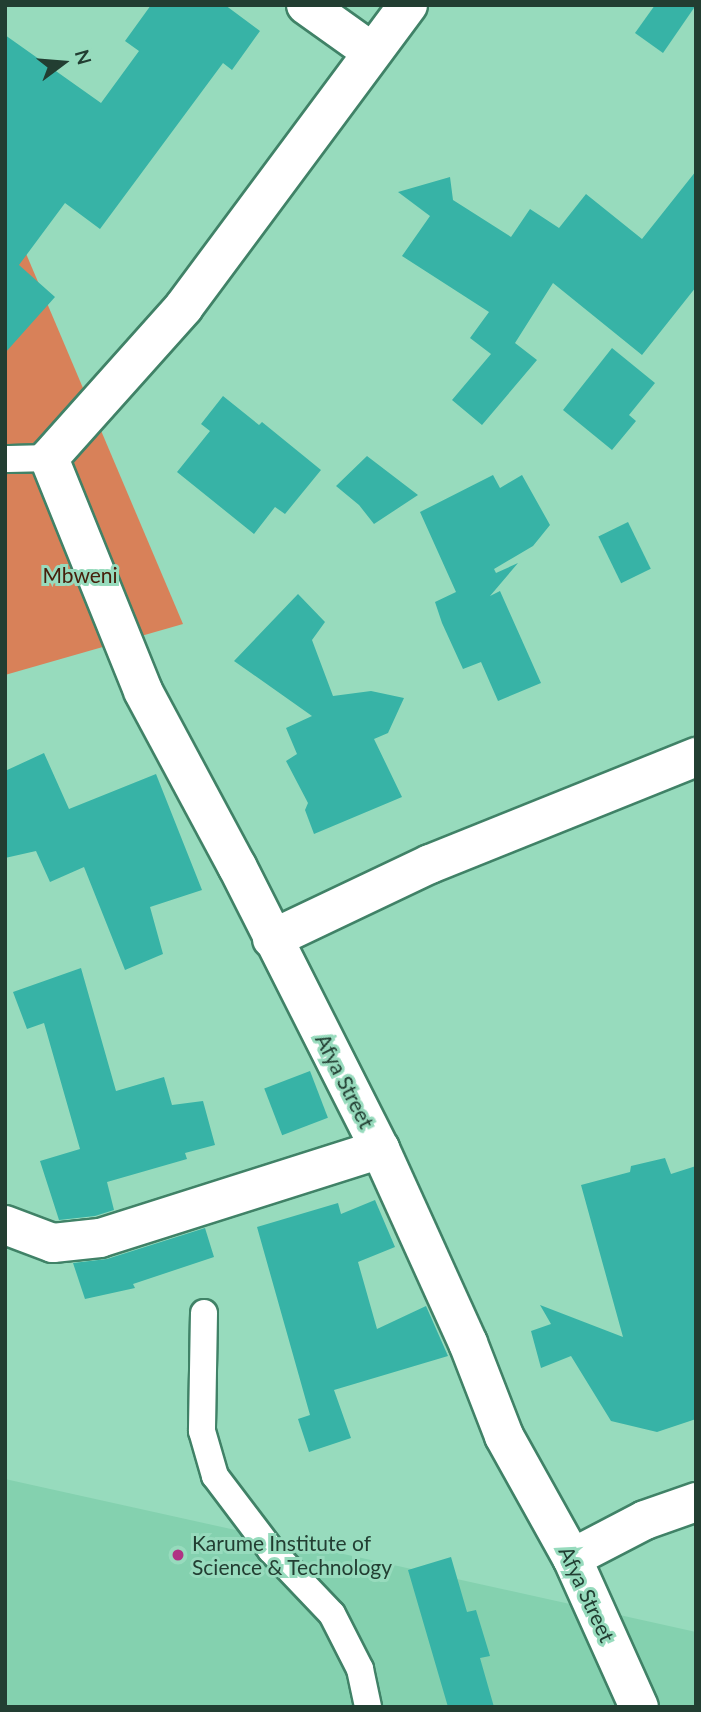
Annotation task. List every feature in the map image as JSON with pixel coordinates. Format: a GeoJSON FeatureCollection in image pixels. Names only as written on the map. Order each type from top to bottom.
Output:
{"type":"FeatureCollection","features":[{"type":"Feature","properties":{"kind":"street"},"geometry":{"type":"LineString","coordinates":[[306,5],[372,52]]}},
{"type":"Feature","properties":{"kind":"street"},"geometry":{"type":"LineString","coordinates":[[49,458],[184,307],[408,5]]}},
{"type":"Feature","properties":{"kind":"street","name":"Afya Street"},"geometry":{"type":"LineString","coordinates":[[49,458],[143,691],[237,866],[380,1149],[468,1343],[504,1436],[572,1558],[639,1707]]}},
{"type":"Feature","properties":{"kind":"street"},"geometry":{"type":"LineString","coordinates":[[272,939],[430,864],[696,757]]}},
{"type":"Feature","properties":{"kind":"street"},"geometry":{"type":"LineString","coordinates":[[5,1225],[54,1243],[100,1238],[380,1149]]}},
{"type":"Feature","properties":{"kind":"street"},"geometry":{"type":"LineString","coordinates":[[572,1558],[645,1520],[696,1502]]}},
{"type":"Feature","properties":{"kind":"lane"},"geometry":{"type":"LineString","coordinates":[[5,460],[49,458]]}},
{"type":"Feature","properties":{"kind":"lane"},"geometry":{"type":"LineString","coordinates":[[204,1313],[202,1431],[215,1476],[271,1550],[332,1614],[360,1669],[368,1707]]}},
{"type":"Feature","properties":{"kind":"shaded area","name":"Karume Institute of Science & Technology"},"geometry":{"type":"Polygon","coordinates":[[[5,1479],[696,1632],[696,1707],[5,1707],[5,1479]]]}},
{"type":"Feature","properties":{"kind":"green space","name":"Mbweni"},"geometry":{"type":"Polygon","coordinates":[[[5,204],[183,624],[5,675],[5,204]]]}},
{"type":"Feature","properties":{"kind":"building"},"geometry":{"type":"Polygon","coordinates":[[[151,5],[225,5],[260,31],[232,70],[223,63],[100,229],[65,203],[19,265],[55,297],[5,353],[5,35],[101,103],[139,51],[125,41],[151,5]]]}},
{"type":"Feature","properties":{"kind":"building"},"geometry":{"type":"Polygon","coordinates":[[[655,5],[696,5],[663,53],[635,33],[655,5]]]}},
{"type":"Feature","properties":{"kind":"building"},"geometry":{"type":"Polygon","coordinates":[[[696,171],[696,287],[642,355],[553,283],[515,343],[537,360],[482,425],[452,400],[491,354],[470,338],[489,312],[402,256],[430,216],[398,192],[450,177],[453,200],[511,237],[530,209],[559,228],[586,194],[642,239],[696,171]]]}},
{"type":"Feature","properties":{"kind":"building"},"geometry":{"type":"Polygon","coordinates":[[[612,348],[655,383],[629,415],[636,421],[612,450],[563,410],[612,348]]]}},
{"type":"Feature","properties":{"kind":"building"},"geometry":{"type":"Polygon","coordinates":[[[223,396],[259,425],[262,422],[321,470],[285,514],[275,507],[254,534],[177,472],[210,431],[201,424],[223,396]]]}},
{"type":"Feature","properties":{"kind":"building"},"geometry":{"type":"Polygon","coordinates":[[[367,456],[418,495],[374,524],[359,505],[336,486],[367,456]]]}},
{"type":"Feature","properties":{"kind":"building"},"geometry":{"type":"Polygon","coordinates":[[[493,475],[500,488],[522,475],[550,525],[533,546],[494,569],[496,573],[518,563],[490,596],[500,591],[541,683],[498,701],[481,662],[463,669],[442,623],[435,602],[456,592],[420,512],[493,475]]]}},
{"type":"Feature","properties":{"kind":"building"},"geometry":{"type":"Polygon","coordinates":[[[628,522],[651,569],[621,583],[598,536],[628,522]]]}},
{"type":"Feature","properties":{"kind":"building"},"geometry":{"type":"Polygon","coordinates":[[[298,594],[325,622],[312,640],[333,696],[371,691],[404,698],[388,733],[374,739],[402,797],[314,834],[305,810],[308,803],[286,761],[297,754],[286,728],[312,716],[234,661],[298,594]]]}},
{"type":"Feature","properties":{"kind":"building"},"geometry":{"type":"Polygon","coordinates":[[[44,753],[69,809],[156,774],[202,890],[150,907],[163,954],[125,970],[84,867],[50,882],[36,851],[5,858],[5,771],[44,753]]]}},
{"type":"Feature","properties":{"kind":"building"},"geometry":{"type":"Polygon","coordinates":[[[81,968],[116,1091],[164,1077],[172,1105],[203,1101],[215,1145],[185,1153],[187,1159],[107,1182],[114,1210],[95,1216],[59,1220],[40,1161],[80,1149],[44,1023],[27,1029],[13,992],[81,968]]]}},
{"type":"Feature","properties":{"kind":"building"},"geometry":{"type":"Polygon","coordinates":[[[310,1071],[328,1118],[282,1135],[264,1089],[310,1071]]]}},
{"type":"Feature","properties":{"kind":"building"},"geometry":{"type":"Polygon","coordinates":[[[665,1158],[671,1174],[696,1166],[696,1419],[657,1432],[611,1421],[571,1356],[541,1368],[531,1331],[551,1324],[540,1305],[623,1337],[581,1185],[630,1172],[631,1166],[665,1158]]]}},
{"type":"Feature","properties":{"kind":"building"},"geometry":{"type":"Polygon","coordinates":[[[375,1200],[395,1247],[358,1262],[377,1329],[426,1306],[448,1356],[334,1390],[351,1438],[309,1452],[298,1419],[310,1415],[257,1227],[338,1203],[341,1214],[375,1200]]]}},
{"type":"Feature","properties":{"kind":"building"},"geometry":{"type":"Polygon","coordinates":[[[205,1228],[214,1257],[133,1284],[135,1288],[85,1299],[73,1263],[107,1259],[205,1228]]]}},
{"type":"Feature","properties":{"kind":"building"},"geometry":{"type":"Polygon","coordinates":[[[451,1557],[467,1612],[476,1610],[490,1656],[480,1658],[494,1707],[448,1707],[408,1570],[451,1557]]]}},
{"type":"Feature","properties":{"kind":"place","name":"Karume Institute of Science & Technology"},"geometry":{"type":"Point","coordinates":[178,1555]}}]}
